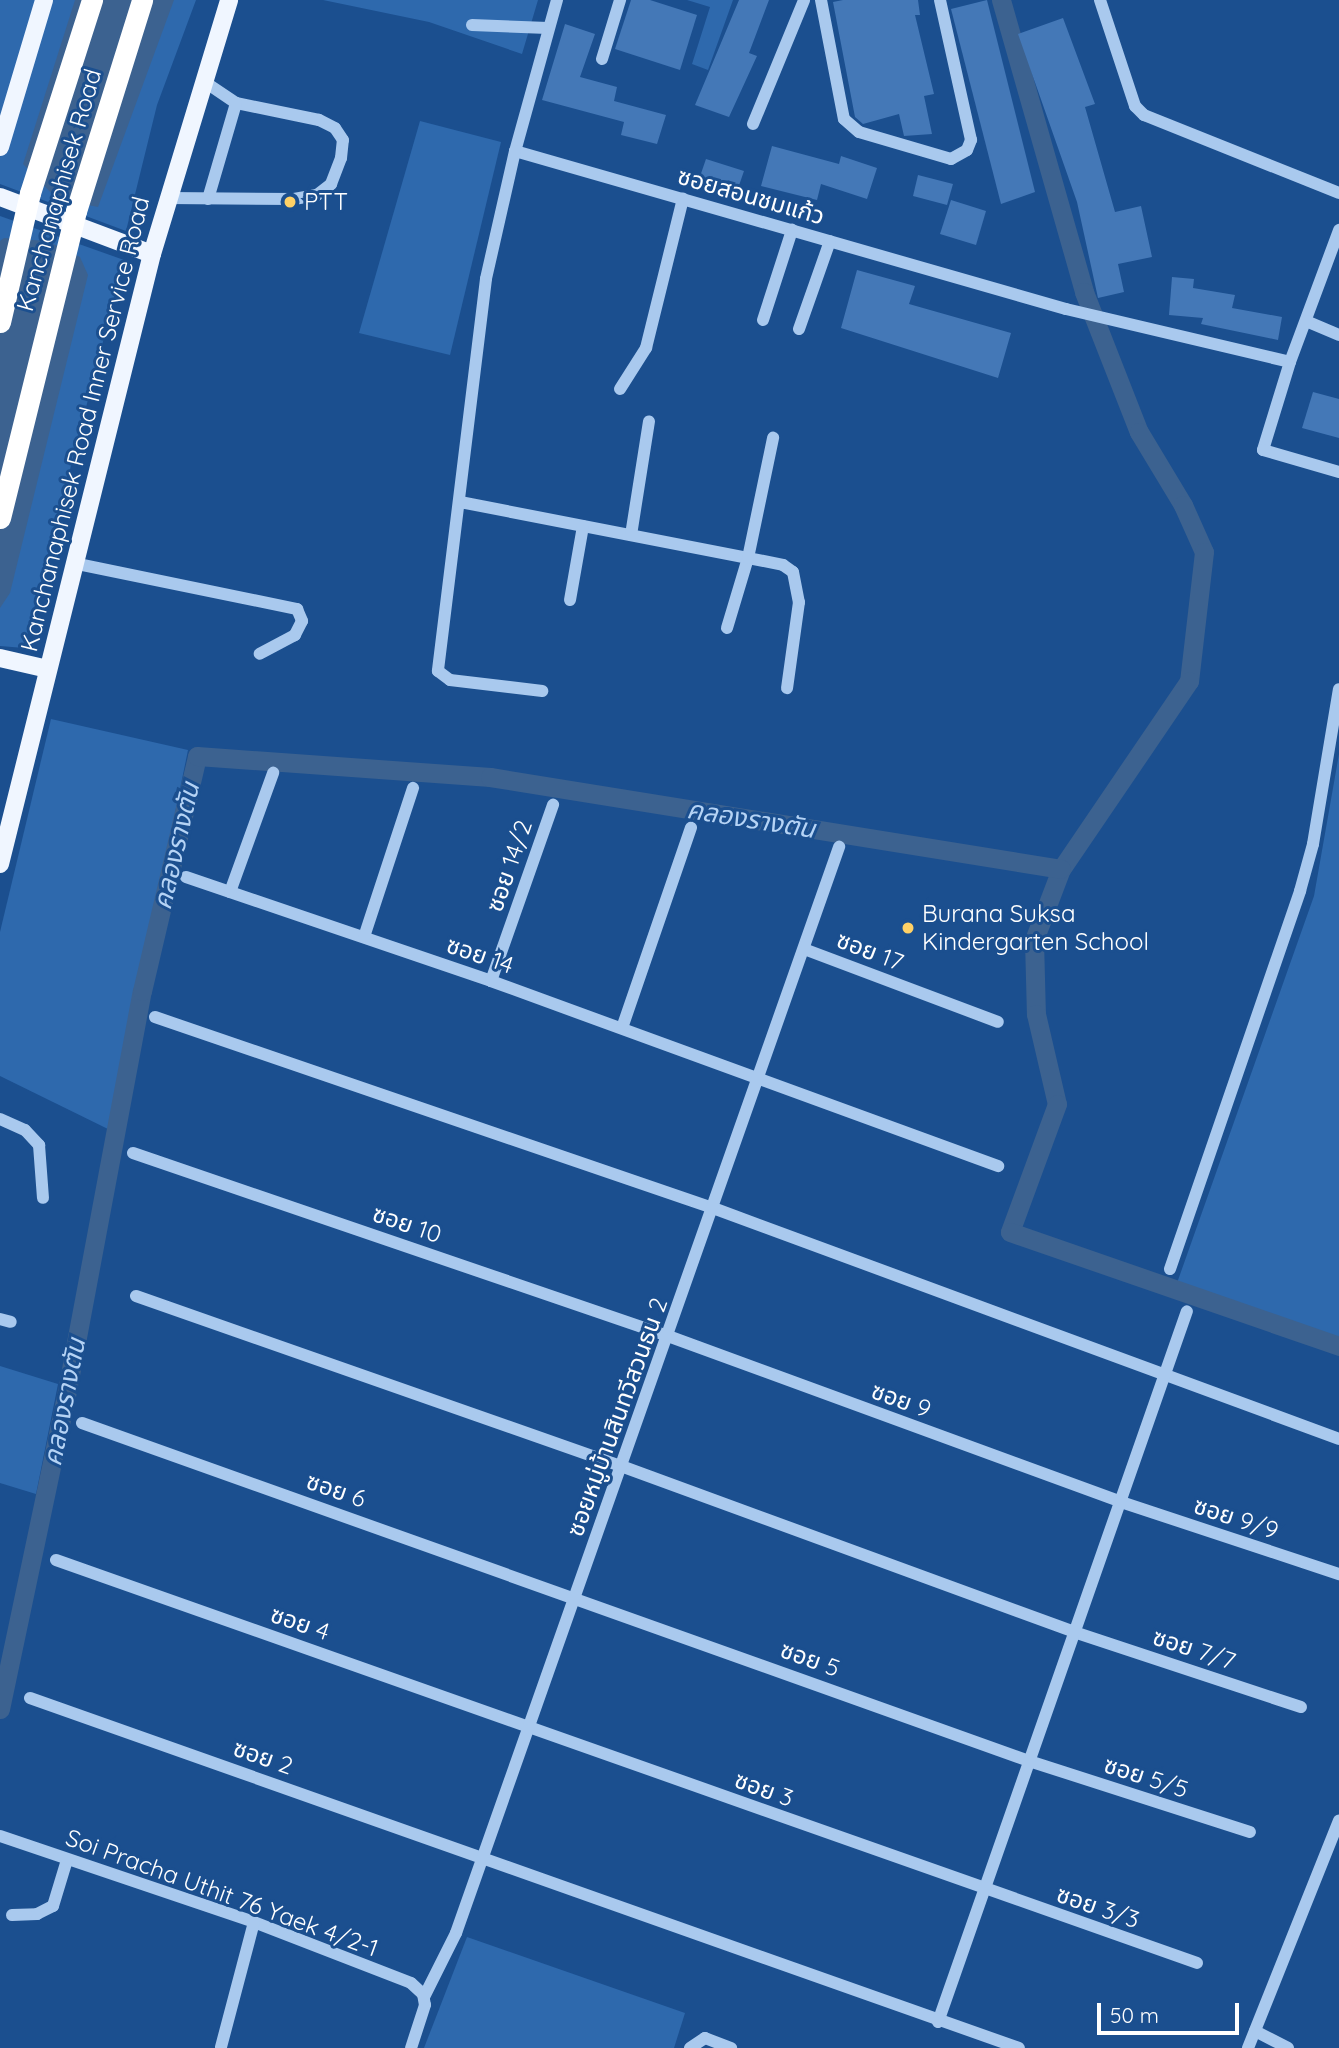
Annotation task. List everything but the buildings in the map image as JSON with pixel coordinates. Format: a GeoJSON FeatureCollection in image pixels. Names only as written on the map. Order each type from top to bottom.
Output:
{"type":"FeatureCollection","features":[{"type":"Feature","properties":{"kind":"highway","name":"Kanchanaphisek Road"},"geometry":{"type":"LineString","coordinates":[[0,322],[30,193],[92,0]]}},
{"type":"Feature","properties":{"kind":"highway","name":"Kanchanaphisek Road"},"geometry":{"type":"LineString","coordinates":[[0,518],[76,211],[142,0]]}},
{"type":"Feature","properties":{"kind":"main road"},"geometry":{"type":"LineString","coordinates":[[0,147],[44,0]]}},
{"type":"Feature","properties":{"kind":"main road","name":"Kanchanaphisek Road Inner Service Road"},"geometry":{"type":"LineString","coordinates":[[0,864],[152,254],[229,0]]}},
{"type":"Feature","properties":{"kind":"main road"},"geometry":{"type":"LineString","coordinates":[[0,197],[152,254]]}},
{"type":"Feature","properties":{"kind":"main road"},"geometry":{"type":"LineString","coordinates":[[0,658],[48,669]]}},
{"type":"Feature","properties":{"kind":"street"},"geometry":{"type":"LineString","coordinates":[[542,691],[450,680],[440,675],[486,279],[515,151],[557,0]]}},
{"type":"Feature","properties":{"kind":"street"},"geometry":{"type":"LineString","coordinates":[[602,59],[620,0]]}},
{"type":"Feature","properties":{"kind":"street"},"geometry":{"type":"LineString","coordinates":[[753,124],[804,0]]}},
{"type":"Feature","properties":{"kind":"street"},"geometry":{"type":"LineString","coordinates":[[821,0],[844,119],[859,132],[951,159],[967,150],[971,140],[940,0]]}},
{"type":"Feature","properties":{"kind":"street"},"geometry":{"type":"LineString","coordinates":[[1100,0],[1135,106],[1144,115],[1339,193]]}},
{"type":"Feature","properties":{"kind":"street"},"geometry":{"type":"LineString","coordinates":[[472,25],[548,28]]}},
{"type":"Feature","properties":{"kind":"street"},"geometry":{"type":"LineString","coordinates":[[167,198],[317,195],[331,184],[341,158],[343,140],[335,128],[319,120],[236,103],[203,81]]}},
{"type":"Feature","properties":{"kind":"street"},"geometry":{"type":"LineString","coordinates":[[208,199],[236,103]]}},
{"type":"Feature","properties":{"kind":"street","name":"ซอยสอนชมแก้ว"},"geometry":{"type":"LineString","coordinates":[[515,151],[1066,309],[1290,362]]}},
{"type":"Feature","properties":{"kind":"street"},"geometry":{"type":"LineString","coordinates":[[621,389],[646,348],[683,199]]}},
{"type":"Feature","properties":{"kind":"street"},"geometry":{"type":"LineString","coordinates":[[763,320],[792,230]]}},
{"type":"Feature","properties":{"kind":"street"},"geometry":{"type":"LineString","coordinates":[[1339,230],[1290,362],[1263,450],[1339,472]]}},
{"type":"Feature","properties":{"kind":"street"},"geometry":{"type":"LineString","coordinates":[[799,329],[830,241]]}},
{"type":"Feature","properties":{"kind":"street"},"geometry":{"type":"LineString","coordinates":[[1306,321],[1339,335]]}},
{"type":"Feature","properties":{"kind":"street"},"geometry":{"type":"LineString","coordinates":[[631,535],[649,421]]}},
{"type":"Feature","properties":{"kind":"street"},"geometry":{"type":"LineString","coordinates":[[727,628],[748,558],[773,438]]}},
{"type":"Feature","properties":{"kind":"street"},"geometry":{"type":"LineString","coordinates":[[460,502],[783,565],[797,582],[786,688]]}},
{"type":"Feature","properties":{"kind":"street"},"geometry":{"type":"LineString","coordinates":[[570,600],[583,526]]}},
{"type":"Feature","properties":{"kind":"street"},"geometry":{"type":"LineString","coordinates":[[73,563],[297,609],[302,621],[295,635],[260,654]]}},
{"type":"Feature","properties":{"kind":"street"},"geometry":{"type":"LineString","coordinates":[[1170,1269],[1300,891],[1313,844],[1339,688]]}},
{"type":"Feature","properties":{"kind":"street"},"geometry":{"type":"LineString","coordinates":[[230,892],[273,773]]}},
{"type":"Feature","properties":{"kind":"street"},"geometry":{"type":"LineString","coordinates":[[363,937],[412,788]]}},
{"type":"Feature","properties":{"kind":"street","name":"ซอย 14/2"},"geometry":{"type":"LineString","coordinates":[[491,981],[553,805]]}},
{"type":"Feature","properties":{"kind":"street"},"geometry":{"type":"LineString","coordinates":[[622,1028],[691,828]]}},
{"type":"Feature","properties":{"kind":"street","name":"ซอยหมู่บ้านสินทวีสวนธน 2"},"geometry":{"type":"LineString","coordinates":[[411,2048],[424,1997],[456,1933],[839,847]]}},
{"type":"Feature","properties":{"kind":"street","name":"ซอย 14"},"geometry":{"type":"LineString","coordinates":[[186,877],[491,981],[998,1166]]}},
{"type":"Feature","properties":{"kind":"street","name":"ซอย 17"},"geometry":{"type":"LineString","coordinates":[[804,948],[998,1022]]}},
{"type":"Feature","properties":{"kind":"street"},"geometry":{"type":"LineString","coordinates":[[155,1017],[713,1208],[1339,1439]]}},
{"type":"Feature","properties":{"kind":"street"},"geometry":{"type":"LineString","coordinates":[[0,1119],[25,1130],[38,1145],[43,1198]]}},
{"type":"Feature","properties":{"kind":"street","name":"ซอย 10"},"geometry":{"type":"LineString","coordinates":[[133,1153],[668,1336]]}},
{"type":"Feature","properties":{"kind":"street"},"geometry":{"type":"LineString","coordinates":[[136,1296],[621,1466]]}},
{"type":"Feature","properties":{"kind":"street"},"geometry":{"type":"LineString","coordinates":[[939,2022],[1187,1311]]}},
{"type":"Feature","properties":{"kind":"street","name":"ซอย 9"},"geometry":{"type":"LineString","coordinates":[[668,1336],[1121,1502]]}},
{"type":"Feature","properties":{"kind":"street","name":"ซอย 6"},"geometry":{"type":"LineString","coordinates":[[82,1423],[575,1597]]}},
{"type":"Feature","properties":{"kind":"street","name":"ซอย 7/7"},"geometry":{"type":"LineString","coordinates":[[621,1466],[1074,1632],[1301,1707]]}},
{"type":"Feature","properties":{"kind":"street","name":"ซอย 9/9"},"geometry":{"type":"LineString","coordinates":[[1121,1502],[1339,1574]]}},
{"type":"Feature","properties":{"kind":"street","name":"ซอย 4"},"geometry":{"type":"LineString","coordinates":[[56,1560],[529,1726]]}},
{"type":"Feature","properties":{"kind":"street","name":"ซอย 5"},"geometry":{"type":"LineString","coordinates":[[575,1597],[1030,1761]]}},
{"type":"Feature","properties":{"kind":"street","name":"ซอย 2"},"geometry":{"type":"LineString","coordinates":[[30,1698],[482,1855],[939,2022],[1019,2048]]}},
{"type":"Feature","properties":{"kind":"street","name":"ซอย 3"},"geometry":{"type":"LineString","coordinates":[[529,1726],[985,1891]]}},
{"type":"Feature","properties":{"kind":"street","name":"ซอย 5/5"},"geometry":{"type":"LineString","coordinates":[[1030,1761],[1250,1832]]}},
{"type":"Feature","properties":{"kind":"street"},"geometry":{"type":"LineString","coordinates":[[1248,2048],[1339,1821]]}},
{"type":"Feature","properties":{"kind":"street","name":"Soi Pracha Uthit 76 Yaek 4/2-1"},"geometry":{"type":"LineString","coordinates":[[1,1837],[254,1922],[411,1983],[424,1997]]}},
{"type":"Feature","properties":{"kind":"street"},"geometry":{"type":"LineString","coordinates":[[12,1915],[37,1914],[53,1906],[67,1860]]}},
{"type":"Feature","properties":{"kind":"street","name":"ซอย 3/3"},"geometry":{"type":"LineString","coordinates":[[985,1891],[1197,1964]]}},
{"type":"Feature","properties":{"kind":"street"},"geometry":{"type":"LineString","coordinates":[[221,2047],[254,1922]]}},
{"type":"Feature","properties":{"kind":"street"},"geometry":{"type":"LineString","coordinates":[[1255,2031],[1288,2048]]}},
{"type":"Feature","properties":{"kind":"street"},"geometry":{"type":"LineString","coordinates":[[690,2048],[705,2038],[731,2048]]}},
{"type":"Feature","properties":{"kind":"shaded area"},"geometry":{"type":"Polygon","coordinates":[[[0,0],[196,0],[157,105],[126,231],[0,184],[0,0]]]}},
{"type":"Feature","properties":{"kind":"shaded area"},"geometry":{"type":"Polygon","coordinates":[[[75,0],[174,0],[98,207],[57,199],[23,164],[75,0]]]}},
{"type":"Feature","properties":{"kind":"shaded area"},"geometry":{"type":"Polygon","coordinates":[[[323,0],[538,0],[522,54],[429,22],[323,0]]]}},
{"type":"Feature","properties":{"kind":"shaded area"},"geometry":{"type":"Polygon","coordinates":[[[687,0],[733,0],[708,70],[692,64],[710,7],[687,0]]]}},
{"type":"Feature","properties":{"kind":"shaded area"},"geometry":{"type":"Polygon","coordinates":[[[420,121],[501,142],[450,355],[359,333],[420,121]]]}},
{"type":"Feature","properties":{"kind":"shaded area"},"geometry":{"type":"Polygon","coordinates":[[[0,216],[124,260],[24,648],[0,646],[0,216]]]}},
{"type":"Feature","properties":{"kind":"shaded area"},"geometry":{"type":"Polygon","coordinates":[[[4,238],[47,241],[80,257],[88,275],[10,593],[0,608],[0,241],[4,238]]]}},
{"type":"Feature","properties":{"kind":"shaded area"},"geometry":{"type":"Polygon","coordinates":[[[51,719],[188,750],[110,1130],[0,1076],[0,932],[51,719]]]}},
{"type":"Feature","properties":{"kind":"shaded area"},"geometry":{"type":"Polygon","coordinates":[[[1339,754],[1339,1339],[1177,1283],[1314,896],[1339,754]]]}},
{"type":"Feature","properties":{"kind":"shaded area"},"geometry":{"type":"Polygon","coordinates":[[[0,1366],[58,1384],[36,1494],[0,1483],[0,1366]]]}},
{"type":"Feature","properties":{"kind":"shaded area"},"geometry":{"type":"Polygon","coordinates":[[[467,1937],[685,2013],[674,2048],[424,2048],[467,1937]]]}},
{"type":"Feature","properties":{"kind":"waterway"},"geometry":{"type":"LineString","coordinates":[[1001,0],[1084,292],[1139,432],[1183,505],[1204,552],[1189,681],[1061,869],[1034,940],[1036,1014],[1057,1104],[1010,1232],[1339,1346]]}},
{"type":"Feature","properties":{"kind":"waterway","name":"คลองรางตัน"},"geometry":{"type":"LineString","coordinates":[[0,1709],[66,1396],[142,991],[197,756],[490,777],[1061,869]]}},
{"type":"Feature","properties":{"kind":"place","name":"PTT"},"geometry":{"type":"Point","coordinates":[290,202]}},
{"type":"Feature","properties":{"kind":"place","name":"Burana Suksa Kindergarten School"},"geometry":{"type":"Point","coordinates":[908,928]}}]}
